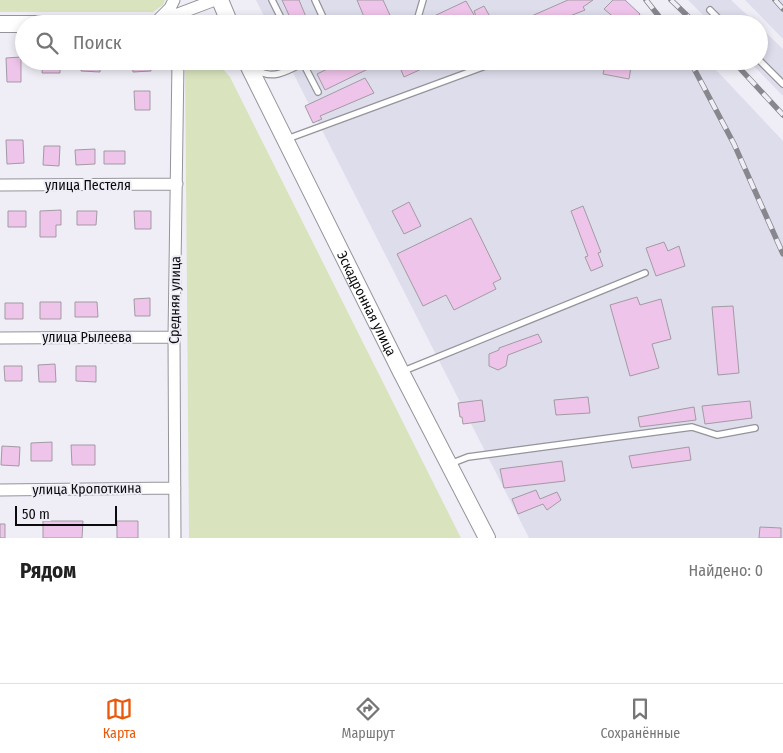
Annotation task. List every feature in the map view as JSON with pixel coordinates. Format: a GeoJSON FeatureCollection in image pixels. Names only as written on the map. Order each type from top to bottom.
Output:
{"type":"FeatureCollection","features":[{"type":"Feature","properties":{"kind":"main road"},"geometry":{"type":"LineString","coordinates":[[220,0],[226,15]]}},
{"type":"Feature","properties":{"kind":"main road"},"geometry":{"type":"LineString","coordinates":[[0,24],[15,24]]}},
{"type":"Feature","properties":{"kind":"main road","name":"Эскадронная улица"},"geometry":{"type":"LineString","coordinates":[[250,70],[401,372],[487,538]]}},
{"type":"Feature","properties":{"kind":"street"},"geometry":{"type":"LineString","coordinates":[[175,0],[177,15]]}},
{"type":"Feature","properties":{"kind":"street"},"geometry":{"type":"LineString","coordinates":[[163,15],[175,0]]}},
{"type":"Feature","properties":{"kind":"street"},"geometry":{"type":"LineString","coordinates":[[185,15],[216,0]]}},
{"type":"Feature","properties":{"kind":"street","name":"Средняя улица"},"geometry":{"type":"LineString","coordinates":[[174,538],[174,337],[178,70]]}},
{"type":"Feature","properties":{"kind":"street","name":"улица Пестеля"},"geometry":{"type":"LineString","coordinates":[[0,185],[176,184]]}},
{"type":"Feature","properties":{"kind":"street","name":"улица Рылеева"},"geometry":{"type":"LineString","coordinates":[[0,338],[174,337]]}},
{"type":"Feature","properties":{"kind":"street","name":"улица Кропоткина"},"geometry":{"type":"LineString","coordinates":[[0,490],[175,488]]}},
{"type":"Feature","properties":{"kind":"lane"},"geometry":{"type":"LineString","coordinates":[[272,0],[280,15]]}},
{"type":"Feature","properties":{"kind":"lane"},"geometry":{"type":"LineString","coordinates":[[315,0],[322,15]]}},
{"type":"Feature","properties":{"kind":"lane"},"geometry":{"type":"LineString","coordinates":[[419,15],[423,0]]}},
{"type":"Feature","properties":{"kind":"lane"},"geometry":{"type":"LineString","coordinates":[[710,10],[715,15]]}},
{"type":"Feature","properties":{"kind":"lane"},"geometry":{"type":"LineString","coordinates":[[768,69],[783,84]]}},
{"type":"Feature","properties":{"kind":"lane"},"geometry":{"type":"LineString","coordinates":[[258,70],[267,75],[290,70]]}},
{"type":"Feature","properties":{"kind":"lane"},"geometry":{"type":"LineString","coordinates":[[308,70],[318,92]]}},
{"type":"Feature","properties":{"kind":"lane"},"geometry":{"type":"LineString","coordinates":[[285,140],[475,70]]}},
{"type":"Feature","properties":{"kind":"lane"},"geometry":{"type":"LineString","coordinates":[[401,372],[645,273]]}},
{"type":"Feature","properties":{"kind":"lane"},"geometry":{"type":"LineString","coordinates":[[450,464],[468,457],[692,427],[716,435],[755,428]]}},
{"type":"Feature","properties":{"kind":"shaded area"},"geometry":{"type":"Polygon","coordinates":[[[256,0],[622,0],[642,15],[264,15],[256,0]]]}},
{"type":"Feature","properties":{"kind":"shaded area"},"geometry":{"type":"Polygon","coordinates":[[[688,0],[731,0],[747,15],[703,15],[688,0]]]}},
{"type":"Feature","properties":{"kind":"shaded area"},"geometry":{"type":"Polygon","coordinates":[[[745,0],[783,0],[783,39],[768,24],[768,15],[760,15],[745,0]]]}},
{"type":"Feature","properties":{"kind":"shaded area"},"geometry":{"type":"Polygon","coordinates":[[[768,35],[783,49],[783,96],[758,70],[768,70],[768,35]]]}},
{"type":"Feature","properties":{"kind":"shaded area"},"geometry":{"type":"Polygon","coordinates":[[[292,70],[715,70],[783,141],[783,538],[529,538],[292,70]]]}},
{"type":"Feature","properties":{"kind":"green space"},"geometry":{"type":"Polygon","coordinates":[[[0,0],[165,0],[163,5],[153,12],[0,12],[0,0]]]}},
{"type":"Feature","properties":{"kind":"green space"},"geometry":{"type":"Polygon","coordinates":[[[185,70],[224,70],[230,77],[461,538],[189,538],[185,70]]]}},
{"type":"Feature","properties":{"kind":"building"},"geometry":{"type":"Polygon","coordinates":[[[282,0],[299,0],[305,15],[289,15],[282,0]]]}},
{"type":"Feature","properties":{"kind":"building"},"geometry":{"type":"Polygon","coordinates":[[[357,0],[383,0],[390,15],[363,15],[357,0]]]}},
{"type":"Feature","properties":{"kind":"building"},"geometry":{"type":"Polygon","coordinates":[[[568,0],[593,0],[583,7],[585,10],[572,15],[534,15],[568,0]]]}},
{"type":"Feature","properties":{"kind":"building"},"geometry":{"type":"Polygon","coordinates":[[[613,0],[625,0],[640,14],[611,15],[604,9],[613,0]]]}},
{"type":"Feature","properties":{"kind":"building"},"geometry":{"type":"Polygon","coordinates":[[[466,1],[474,15],[436,15],[466,1]]]}},
{"type":"Feature","properties":{"kind":"building"},"geometry":{"type":"Polygon","coordinates":[[[484,6],[489,15],[476,15],[474,11],[484,6]]]}},
{"type":"Feature","properties":{"kind":"building"},"geometry":{"type":"Polygon","coordinates":[[[15,57],[15,70],[21,70],[21,82],[7,82],[6,58],[15,57]]]}},
{"type":"Feature","properties":{"kind":"building"},"geometry":{"type":"Polygon","coordinates":[[[42,70],[60,70],[60,73],[42,73],[42,70]]]}},
{"type":"Feature","properties":{"kind":"building"},"geometry":{"type":"Polygon","coordinates":[[[100,70],[100,72],[81,71],[100,70]]]}},
{"type":"Feature","properties":{"kind":"building"},"geometry":{"type":"Polygon","coordinates":[[[133,70],[151,70],[151,71],[133,72],[133,70]]]}},
{"type":"Feature","properties":{"kind":"building"},"geometry":{"type":"Polygon","coordinates":[[[325,70],[366,70],[325,90],[317,74],[325,70]]]}},
{"type":"Feature","properties":{"kind":"building"},"geometry":{"type":"Polygon","coordinates":[[[401,70],[419,70],[404,77],[401,70]]]}},
{"type":"Feature","properties":{"kind":"building"},"geometry":{"type":"Polygon","coordinates":[[[604,70],[630,70],[629,79],[603,74],[604,70]]]}},
{"type":"Feature","properties":{"kind":"building"},"geometry":{"type":"Polygon","coordinates":[[[365,78],[374,93],[320,116],[322,119],[313,123],[305,106],[365,78]]]}},
{"type":"Feature","properties":{"kind":"building"},"geometry":{"type":"Polygon","coordinates":[[[134,91],[150,91],[150,110],[135,110],[134,91]]]}},
{"type":"Feature","properties":{"kind":"building"},"geometry":{"type":"Polygon","coordinates":[[[6,140],[23,140],[24,163],[7,164],[6,140]]]}},
{"type":"Feature","properties":{"kind":"building"},"geometry":{"type":"Polygon","coordinates":[[[44,146],[60,146],[59,166],[43,165],[44,146]]]}},
{"type":"Feature","properties":{"kind":"building"},"geometry":{"type":"Polygon","coordinates":[[[95,149],[95,164],[76,165],[75,150],[95,149]]]}},
{"type":"Feature","properties":{"kind":"building"},"geometry":{"type":"Polygon","coordinates":[[[104,151],[125,151],[125,164],[104,164],[104,151]]]}},
{"type":"Feature","properties":{"kind":"building"},"geometry":{"type":"Polygon","coordinates":[[[409,202],[421,226],[404,234],[392,211],[409,202]]]}},
{"type":"Feature","properties":{"kind":"building"},"geometry":{"type":"Polygon","coordinates":[[[583,206],[601,252],[598,253],[603,266],[591,271],[585,257],[588,256],[571,211],[583,206]]]}},
{"type":"Feature","properties":{"kind":"building"},"geometry":{"type":"Polygon","coordinates":[[[61,210],[61,225],[56,225],[56,237],[40,237],[40,211],[61,210]]]}},
{"type":"Feature","properties":{"kind":"building"},"geometry":{"type":"Polygon","coordinates":[[[8,211],[26,211],[26,227],[8,227],[8,211]]]}},
{"type":"Feature","properties":{"kind":"building"},"geometry":{"type":"Polygon","coordinates":[[[77,211],[97,211],[96,225],[77,225],[77,211]]]}},
{"type":"Feature","properties":{"kind":"building"},"geometry":{"type":"Polygon","coordinates":[[[134,211],[151,211],[151,229],[135,229],[134,211]]]}},
{"type":"Feature","properties":{"kind":"building"},"geometry":{"type":"Polygon","coordinates":[[[471,218],[501,279],[493,283],[496,289],[454,310],[446,295],[423,306],[397,254],[471,218]]]}},
{"type":"Feature","properties":{"kind":"building"},"geometry":{"type":"Polygon","coordinates":[[[664,242],[668,251],[679,246],[685,266],[656,276],[646,248],[664,242]]]}},
{"type":"Feature","properties":{"kind":"building"},"geometry":{"type":"Polygon","coordinates":[[[637,297],[640,305],[661,299],[671,339],[652,344],[659,368],[630,376],[610,305],[637,297]]]}},
{"type":"Feature","properties":{"kind":"building"},"geometry":{"type":"Polygon","coordinates":[[[150,298],[150,316],[135,316],[134,299],[150,298]]]}},
{"type":"Feature","properties":{"kind":"building"},"geometry":{"type":"Polygon","coordinates":[[[40,302],[61,302],[61,319],[40,319],[40,302]]]}},
{"type":"Feature","properties":{"kind":"building"},"geometry":{"type":"Polygon","coordinates":[[[75,302],[97,302],[98,317],[75,317],[75,302]]]}},
{"type":"Feature","properties":{"kind":"building"},"geometry":{"type":"Polygon","coordinates":[[[5,303],[23,303],[23,319],[5,319],[5,303]]]}},
{"type":"Feature","properties":{"kind":"building"},"geometry":{"type":"Polygon","coordinates":[[[733,306],[739,373],[718,375],[712,307],[733,306]]]}},
{"type":"Feature","properties":{"kind":"building"},"geometry":{"type":"Polygon","coordinates":[[[538,334],[542,342],[508,355],[506,366],[498,370],[489,366],[489,354],[499,350],[499,348],[538,334]]]}},
{"type":"Feature","properties":{"kind":"building"},"geometry":{"type":"Polygon","coordinates":[[[55,364],[56,382],[39,382],[38,365],[55,364]]]}},
{"type":"Feature","properties":{"kind":"building"},"geometry":{"type":"Polygon","coordinates":[[[4,366],[22,366],[22,381],[5,381],[4,366]]]}},
{"type":"Feature","properties":{"kind":"building"},"geometry":{"type":"Polygon","coordinates":[[[76,366],[96,366],[96,382],[76,381],[76,366]]]}},
{"type":"Feature","properties":{"kind":"building"},"geometry":{"type":"Polygon","coordinates":[[[588,397],[590,413],[556,415],[554,400],[588,397]]]}},
{"type":"Feature","properties":{"kind":"building"},"geometry":{"type":"Polygon","coordinates":[[[482,400],[485,421],[463,424],[458,403],[482,400]]]}},
{"type":"Feature","properties":{"kind":"building"},"geometry":{"type":"Polygon","coordinates":[[[750,401],[752,418],[705,424],[702,406],[750,401]]]}},
{"type":"Feature","properties":{"kind":"building"},"geometry":{"type":"Polygon","coordinates":[[[694,407],[696,420],[640,427],[638,417],[694,407]]]}},
{"type":"Feature","properties":{"kind":"building"},"geometry":{"type":"Polygon","coordinates":[[[52,442],[52,461],[31,461],[31,443],[52,442]]]}},
{"type":"Feature","properties":{"kind":"building"},"geometry":{"type":"Polygon","coordinates":[[[71,445],[95,445],[95,465],[72,465],[71,445]]]}},
{"type":"Feature","properties":{"kind":"building"},"geometry":{"type":"Polygon","coordinates":[[[2,446],[20,447],[19,466],[1,465],[2,446]]]}},
{"type":"Feature","properties":{"kind":"building"},"geometry":{"type":"Polygon","coordinates":[[[689,447],[691,460],[632,468],[629,456],[689,447]]]}},
{"type":"Feature","properties":{"kind":"building"},"geometry":{"type":"Polygon","coordinates":[[[562,461],[565,481],[504,488],[500,469],[562,461]]]}},
{"type":"Feature","properties":{"kind":"building"},"geometry":{"type":"Polygon","coordinates":[[[536,490],[540,499],[557,492],[561,500],[547,510],[543,504],[518,514],[512,499],[536,490]]]}},
{"type":"Feature","properties":{"kind":"building"},"geometry":{"type":"Polygon","coordinates":[[[43,521],[83,521],[82,538],[43,538],[43,521]]]}},
{"type":"Feature","properties":{"kind":"building"},"geometry":{"type":"Polygon","coordinates":[[[117,521],[138,521],[138,538],[117,538],[117,521]]]}},
{"type":"Feature","properties":{"kind":"building"},"geometry":{"type":"Polygon","coordinates":[[[0,524],[5,524],[5,538],[0,538],[0,524]]]}},
{"type":"Feature","properties":{"kind":"building"},"geometry":{"type":"Polygon","coordinates":[[[760,527],[781,528],[781,538],[759,538],[760,527]]]}},
{"type":"Feature","properties":{"kind":"railway"},"geometry":{"type":"LineString","coordinates":[[646,0],[658,15]]}},
{"type":"Feature","properties":{"kind":"railway"},"geometry":{"type":"LineString","coordinates":[[671,0],[687,15]]}},
{"type":"Feature","properties":{"kind":"railway"},"geometry":{"type":"LineString","coordinates":[[775,0],[783,9]]}},
{"type":"Feature","properties":{"kind":"railway"},"geometry":{"type":"LineString","coordinates":[[695,70],[734,144],[783,254]]}},
{"type":"Feature","properties":{"kind":"railway"},"geometry":{"type":"LineString","coordinates":[[741,70],[783,115]]}}]}
